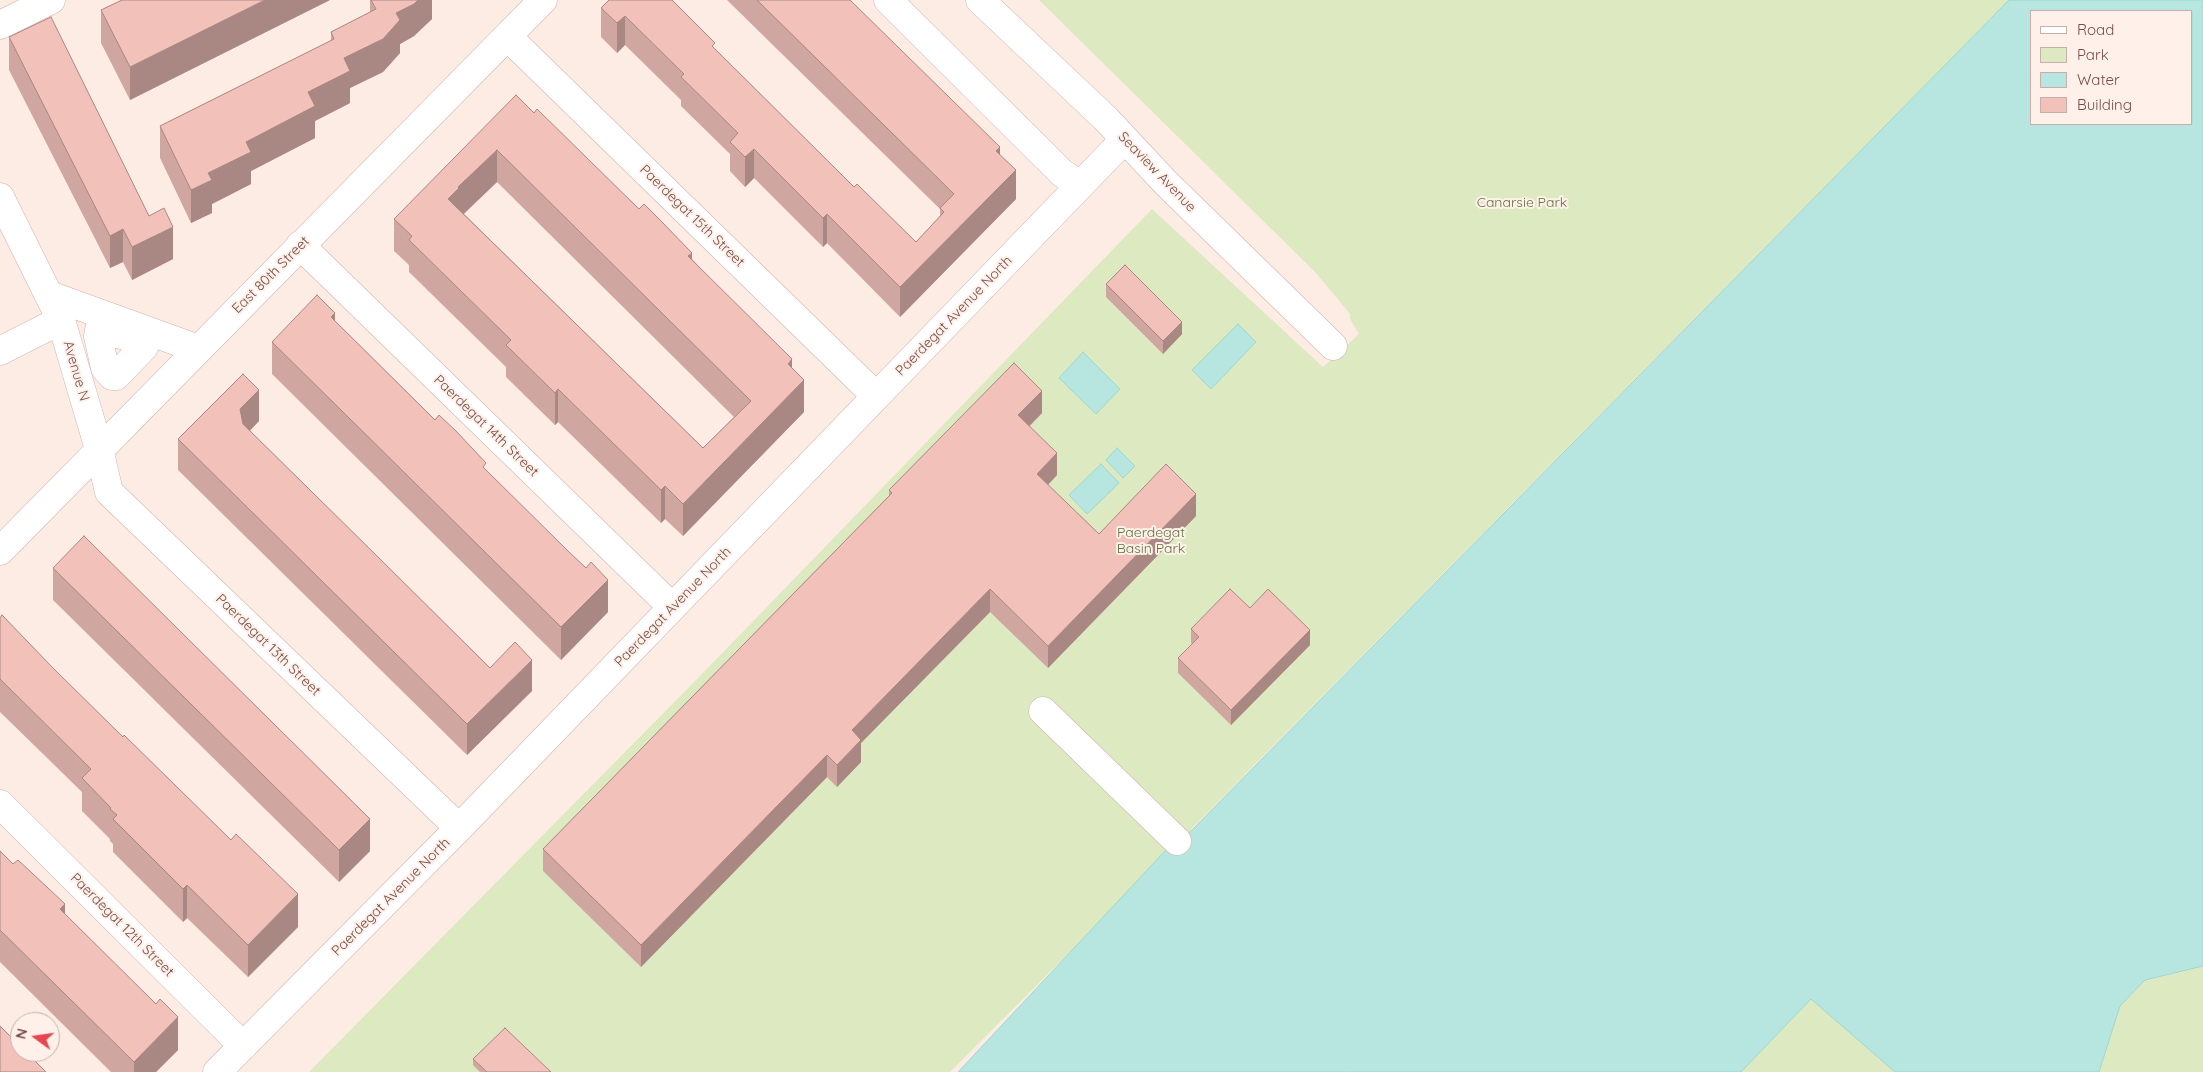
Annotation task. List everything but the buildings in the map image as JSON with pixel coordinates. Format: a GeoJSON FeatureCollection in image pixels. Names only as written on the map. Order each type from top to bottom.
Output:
{"type":"FeatureCollection","features":[{"type":"Feature","properties":{"kind":"street"},"geometry":{"type":"LineString","coordinates":[[0,25],[50,0]]}},
{"type":"Feature","properties":{"kind":"street","name":"East 80th Street"},"geometry":{"type":"LineString","coordinates":[[0,551],[543,0]]}},
{"type":"Feature","properties":{"kind":"street"},"geometry":{"type":"LineString","coordinates":[[888,0],[1062,173],[1080,185]]}},
{"type":"Feature","properties":{"kind":"street","name":"Seaview Avenue"},"geometry":{"type":"LineString","coordinates":[[980,0],[1125,139],[1166,183],[1333,346]]}},
{"type":"Feature","properties":{"kind":"street","name":"Paerdegat 15th Street"},"geometry":{"type":"LineString","coordinates":[[508,36],[876,396]]}},
{"type":"Feature","properties":{"kind":"street","name":"Paerdegat Avenue North"},"geometry":{"type":"LineString","coordinates":[[217,1072],[459,828],[1125,139]]}},
{"type":"Feature","properties":{"kind":"street","name":"Avenue N"},"geometry":{"type":"LineString","coordinates":[[0,197],[62,320],[99,450]]}},
{"type":"Feature","properties":{"kind":"street","name":"Paerdegat 14th Street"},"geometry":{"type":"LineString","coordinates":[[300,246],[672,607]]}},
{"type":"Feature","properties":{"kind":"street"},"geometry":{"type":"LineString","coordinates":[[49,295],[198,349]]}},
{"type":"Feature","properties":{"kind":"street"},"geometry":{"type":"LineString","coordinates":[[0,351],[62,320]]}},
{"type":"Feature","properties":{"kind":"street","name":"Paerdegat 13th Street"},"geometry":{"type":"LineString","coordinates":[[99,450],[109,492],[459,828]]}},
{"type":"Feature","properties":{"kind":"street"},"geometry":{"type":"LineString","coordinates":[[1043,711],[1177,841]]}},
{"type":"Feature","properties":{"kind":"street","name":"Paerdegat 12th Street"},"geometry":{"type":"LineString","coordinates":[[0,804],[243,1046]]}},
{"type":"Feature","properties":{"kind":"green space","name":"Paerdegat Basin Park"},"geometry":{"type":"Polygon","coordinates":[[[1039,0],[2009,0],[950,1072],[309,1072],[701,675],[1152,209],[1323,367],[1359,334],[1350,319],[1350,314],[1316,273],[1039,0]]]}},
{"type":"Feature","properties":{"kind":"green space"},"geometry":{"type":"Polygon","coordinates":[[[2203,966],[2203,1072],[2099,1072],[2120,1006],[2145,980],[2203,966]]]}},
{"type":"Feature","properties":{"kind":"green space"},"geometry":{"type":"Polygon","coordinates":[[[1811,999],[1912,1072],[1741,1072],[1811,999]]]}},
{"type":"Feature","properties":{"kind":"water"},"geometry":{"type":"Polygon","coordinates":[[[2009,0],[2203,0],[2203,966],[2145,980],[2120,1006],[2099,1072],[1895,1072],[1811,999],[1741,1072],[958,1072],[1165,851],[1192,830],[2009,0]]]}},
{"type":"Feature","properties":{"kind":"water"},"geometry":{"type":"Polygon","coordinates":[[[1238,324],[1256,342],[1211,389],[1192,370],[1238,324]]]}},
{"type":"Feature","properties":{"kind":"water"},"geometry":{"type":"Polygon","coordinates":[[[1083,352],[1120,389],[1096,414],[1059,378],[1083,352]]]}},
{"type":"Feature","properties":{"kind":"water"},"geometry":{"type":"Polygon","coordinates":[[[1117,448],[1135,466],[1123,478],[1106,460],[1117,448]]]}},
{"type":"Feature","properties":{"kind":"water"},"geometry":{"type":"Polygon","coordinates":[[[1101,464],[1119,483],[1087,514],[1069,495],[1101,464]]]}},
{"type":"Feature","properties":{"kind":"park label","name":"Canarsie Park"},"geometry":{"type":"Point","coordinates":[1522,203]}}]}
